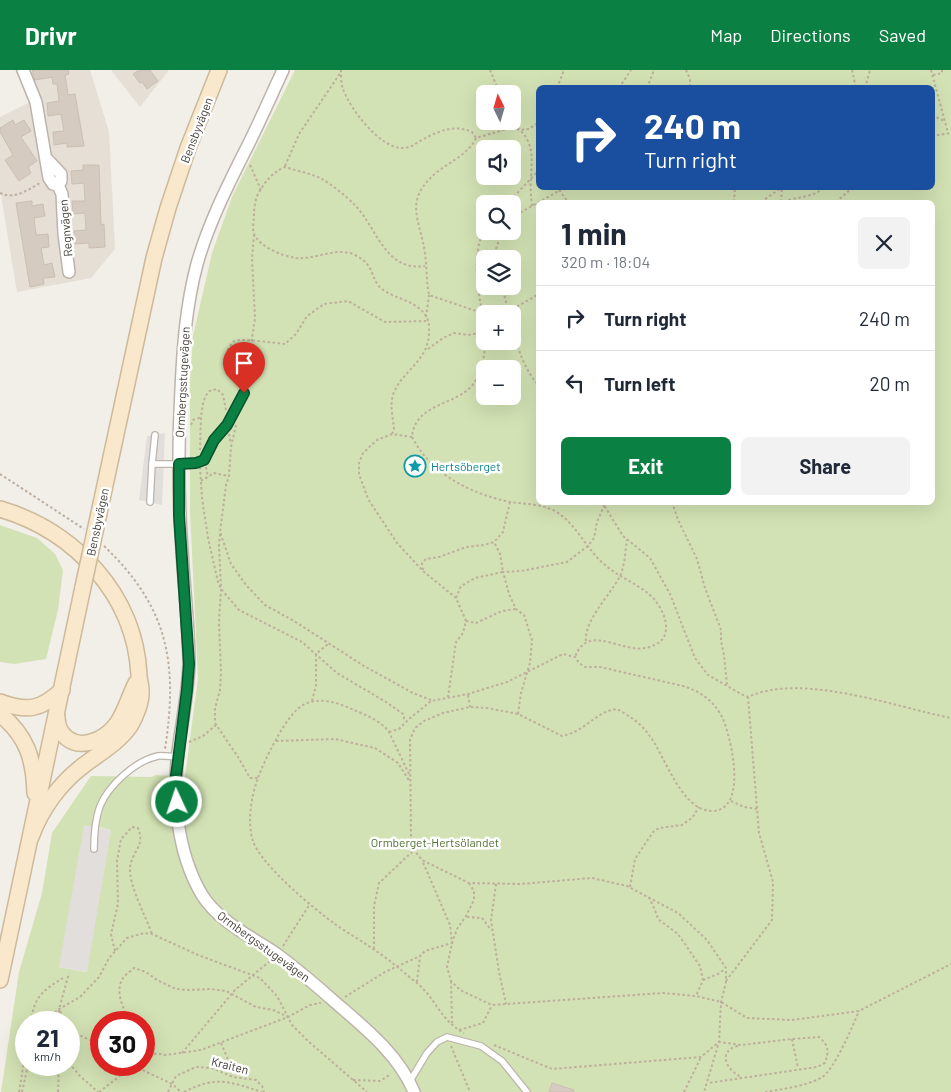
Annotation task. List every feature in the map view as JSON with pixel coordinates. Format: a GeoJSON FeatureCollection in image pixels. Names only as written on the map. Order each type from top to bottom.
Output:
{"type":"FeatureCollection","features":[{"type":"Feature","properties":{"kind":"main road","name":"Bensbyvägen"},"geometry":{"type":"LineString","coordinates":[[0,980],[156,250],[188,148],[219,70]]}},
{"type":"Feature","properties":{"kind":"main road"},"geometry":{"type":"LineString","coordinates":[[0,509],[23,517],[50,531],[77,551],[98,572],[114,594],[128,621],[136,646],[138,677],[142,692],[135,717],[128,729],[118,739],[77,770],[63,784],[40,816],[31,837]]}},
{"type":"Feature","properties":{"kind":"main road"},"geometry":{"type":"LineString","coordinates":[[56,716],[62,733],[71,741],[86,743],[100,738],[109,732],[121,719],[138,677]]}},
{"type":"Feature","properties":{"kind":"main road"},"geometry":{"type":"LineString","coordinates":[[0,702],[22,708],[42,705],[51,701],[62,690]]}},
{"type":"Feature","properties":{"kind":"main road"},"geometry":{"type":"LineString","coordinates":[[0,714],[16,729],[24,740],[31,759],[34,777],[34,798],[31,837]]}},
{"type":"Feature","properties":{"kind":"street","name":"Regnvägen"},"geometry":{"type":"LineString","coordinates":[[23,70],[36,102],[46,158],[53,182],[62,194],[64,234],[69,272]]}},
{"type":"Feature","properties":{"kind":"street","name":"Ormbergsstugevägen"},"geometry":{"type":"LineString","coordinates":[[283,70],[245,152],[220,200],[206,235],[190,297],[182,358],[179,464],[179,515],[189,664],[179,745],[176,790],[181,836],[186,857],[197,886],[204,898],[219,914],[306,976],[386,1048],[398,1062],[412,1087]]}},
{"type":"Feature","properties":{"kind":"lane"},"geometry":{"type":"LineString","coordinates":[[152,464],[179,464],[202,461],[214,440],[227,425],[245,390]]}},
{"type":"Feature","properties":{"kind":"lane"},"geometry":{"type":"LineString","coordinates":[[150,502],[156,435]]}},
{"type":"Feature","properties":{"kind":"lane"},"geometry":{"type":"LineString","coordinates":[[94,849],[96,818],[100,807],[116,784],[149,758],[161,756],[178,757]]}},
{"type":"Feature","properties":{"kind":"lane"},"geometry":{"type":"LineString","coordinates":[[412,1087],[427,1053],[437,1042],[448,1037],[481,1046],[502,1061],[527,1092]]}},
{"type":"Feature","properties":{"kind":"path"},"geometry":{"type":"LineString","coordinates":[[490,70],[496,85]]}},
{"type":"Feature","properties":{"kind":"path"},"geometry":{"type":"LineString","coordinates":[[558,85],[564,70]]}},
{"type":"Feature","properties":{"kind":"path"},"geometry":{"type":"LineString","coordinates":[[620,85],[631,70]]}},
{"type":"Feature","properties":{"kind":"path"},"geometry":{"type":"LineString","coordinates":[[648,85],[654,70]]}},
{"type":"Feature","properties":{"kind":"path"},"geometry":{"type":"LineString","coordinates":[[686,70],[690,79],[690,85]]}},
{"type":"Feature","properties":{"kind":"path"},"geometry":{"type":"LineString","coordinates":[[852,70],[855,85]]}},
{"type":"Feature","properties":{"kind":"path"},"geometry":{"type":"LineString","coordinates":[[865,85],[870,70]]}},
{"type":"Feature","properties":{"kind":"path"},"geometry":{"type":"LineString","coordinates":[[931,70],[950,133],[935,136]]}},
{"type":"Feature","properties":{"kind":"path"},"geometry":{"type":"LineString","coordinates":[[933,75],[946,70]]}},
{"type":"Feature","properties":{"kind":"path"},"geometry":{"type":"LineString","coordinates":[[341,71],[343,89],[360,119],[372,132],[389,144],[398,148],[406,148],[443,130],[456,128],[472,132],[476,138]]}},
{"type":"Feature","properties":{"kind":"path"},"geometry":{"type":"LineString","coordinates":[[245,390],[255,318],[252,259],[256,199],[270,175],[285,167],[299,134],[341,71]]}},
{"type":"Feature","properties":{"kind":"path"},"geometry":{"type":"LineString","coordinates":[[935,116],[945,121]]}},
{"type":"Feature","properties":{"kind":"path"},"geometry":{"type":"LineString","coordinates":[[521,130],[529,129],[536,124]]}},
{"type":"Feature","properties":{"kind":"path"},"geometry":{"type":"LineString","coordinates":[[426,317],[429,295],[425,254],[416,220],[416,207],[419,196],[424,186],[436,173],[466,151],[476,138],[503,130]]}},
{"type":"Feature","properties":{"kind":"path"},"geometry":{"type":"LineString","coordinates":[[520,130],[531,145],[533,160],[530,180],[532,206]]}},
{"type":"Feature","properties":{"kind":"path"},"geometry":{"type":"LineString","coordinates":[[245,152],[260,190]]}},
{"type":"Feature","properties":{"kind":"path"},"geometry":{"type":"LineString","coordinates":[[285,167],[321,178],[355,205],[383,246],[396,260],[414,268],[425,266]]}},
{"type":"Feature","properties":{"kind":"path"},"geometry":{"type":"LineString","coordinates":[[516,195],[536,173]]}},
{"type":"Feature","properties":{"kind":"path"},"geometry":{"type":"LineString","coordinates":[[0,193],[13,196],[53,182]]}},
{"type":"Feature","properties":{"kind":"path"},"geometry":{"type":"LineString","coordinates":[[542,200],[559,190],[566,200]]}},
{"type":"Feature","properties":{"kind":"path"},"geometry":{"type":"LineString","coordinates":[[765,200],[778,190]]}},
{"type":"Feature","properties":{"kind":"path"},"geometry":{"type":"LineString","coordinates":[[787,200],[812,195],[821,190]]}},
{"type":"Feature","properties":{"kind":"path"},"geometry":{"type":"LineString","coordinates":[[838,200],[850,190]]}},
{"type":"Feature","properties":{"kind":"path"},"geometry":{"type":"LineString","coordinates":[[521,213],[536,204]]}},
{"type":"Feature","properties":{"kind":"path"},"geometry":{"type":"LineString","coordinates":[[254,234],[268,248],[295,258],[306,258],[345,251],[354,254],[370,266],[380,288],[420,308],[429,322],[428,349]]}},
{"type":"Feature","properties":{"kind":"path"},"geometry":{"type":"LineString","coordinates":[[481,240],[478,249],[477,268],[481,305]]}},
{"type":"Feature","properties":{"kind":"path"},"geometry":{"type":"LineString","coordinates":[[429,295],[476,310]]}},
{"type":"Feature","properties":{"kind":"path"},"geometry":{"type":"LineString","coordinates":[[521,305],[536,296]]}},
{"type":"Feature","properties":{"kind":"path"},"geometry":{"type":"LineString","coordinates":[[245,390],[232,368],[227,351],[233,342],[252,340],[263,343],[285,344],[296,334],[308,316],[324,304],[348,301],[385,322],[429,322]]}},
{"type":"Feature","properties":{"kind":"path"},"geometry":{"type":"LineString","coordinates":[[392,434],[394,429],[392,402],[395,391],[428,349],[442,338],[454,334],[476,333]]}},
{"type":"Feature","properties":{"kind":"path"},"geometry":{"type":"LineString","coordinates":[[484,350],[482,363],[474,384],[456,397],[428,411],[417,422],[412,438],[427,460],[461,485],[488,496],[510,502],[535,505],[554,511],[565,518],[602,564],[654,599],[663,613],[666,622],[664,637],[654,646],[636,650],[596,640],[586,641],[579,648],[575,657]]}},
{"type":"Feature","properties":{"kind":"path"},"geometry":{"type":"LineString","coordinates":[[518,350],[536,382]]}},
{"type":"Feature","properties":{"kind":"path"},"geometry":{"type":"LineString","coordinates":[[231,447],[224,395],[217,389],[210,390],[203,404],[200,481],[208,538],[221,589],[239,610],[302,642],[337,673],[403,714],[406,722]]}},
{"type":"Feature","properties":{"kind":"path"},"geometry":{"type":"LineString","coordinates":[[238,420],[231,447],[229,476],[226,485],[219,545],[221,673],[220,690],[215,708],[215,723],[250,778],[258,778]]}},
{"type":"Feature","properties":{"kind":"path"},"geometry":{"type":"LineString","coordinates":[[412,438],[392,434],[377,440],[363,453],[359,463],[359,474],[368,499],[397,543],[424,571],[456,598],[466,621],[463,633],[456,642],[448,698]]}},
{"type":"Feature","properties":{"kind":"path"},"geometry":{"type":"LineString","coordinates":[[202,461],[208,477]]}},
{"type":"Feature","properties":{"kind":"path"},"geometry":{"type":"LineString","coordinates":[[200,481],[214,473],[229,476]]}},
{"type":"Feature","properties":{"kind":"path"},"geometry":{"type":"LineString","coordinates":[[424,571],[422,563],[426,559],[494,542],[503,532],[510,502]]}},
{"type":"Feature","properties":{"kind":"path"},"geometry":{"type":"LineString","coordinates":[[673,505],[697,560],[705,588],[721,630],[720,641],[724,655],[727,686]]}},
{"type":"Feature","properties":{"kind":"path"},"geometry":{"type":"LineString","coordinates":[[456,598],[461,586],[475,578],[567,562],[588,546],[594,538],[597,522],[604,506]]}},
{"type":"Feature","properties":{"kind":"path"},"geometry":{"type":"LineString","coordinates":[[604,506],[623,536],[650,558],[670,594],[694,658],[708,675],[748,697]]}},
{"type":"Feature","properties":{"kind":"path"},"geometry":{"type":"LineString","coordinates":[[220,532],[230,564],[246,586],[265,605],[404,688],[432,701]]}},
{"type":"Feature","properties":{"kind":"path"},"geometry":{"type":"LineString","coordinates":[[586,641],[591,622],[620,577],[627,540]]}},
{"type":"Feature","properties":{"kind":"path"},"geometry":{"type":"LineString","coordinates":[[494,542],[500,554],[509,594],[516,610],[524,615],[531,633],[532,651],[518,714]]}},
{"type":"Feature","properties":{"kind":"path"},"geometry":{"type":"LineString","coordinates":[[466,621],[476,623],[502,611],[516,610]]}},
{"type":"Feature","properties":{"kind":"path"},"geometry":{"type":"LineString","coordinates":[[316,654],[328,644]]}},
{"type":"Feature","properties":{"kind":"path"},"geometry":{"type":"LineString","coordinates":[[312,702],[316,686],[316,654]]}},
{"type":"Feature","properties":{"kind":"path"},"geometry":{"type":"LineString","coordinates":[[388,732],[399,729],[432,701],[468,694],[507,682],[562,654],[575,657]]}},
{"type":"Feature","properties":{"kind":"path"},"geometry":{"type":"LineString","coordinates":[[452,943],[450,925],[422,860],[414,850],[411,837],[410,740],[415,728],[424,721],[443,713],[470,707],[487,708],[518,714],[562,736],[581,730],[607,710],[617,709],[642,726],[650,736],[671,774],[683,791],[699,807],[712,811],[726,806],[730,801],[734,788],[734,776],[728,740],[720,715],[706,697],[696,690],[683,686],[600,668],[585,667],[578,663],[575,657]]}},
{"type":"Feature","properties":{"kind":"path"},"geometry":{"type":"LineString","coordinates":[[748,697],[756,692],[772,690],[800,688],[830,690],[951,718]]}},
{"type":"Feature","properties":{"kind":"path"},"geometry":{"type":"LineString","coordinates":[[468,694],[470,707]]}},
{"type":"Feature","properties":{"kind":"path"},"geometry":{"type":"LineString","coordinates":[[726,982],[772,920],[773,882],[759,833],[748,697]]}},
{"type":"Feature","properties":{"kind":"path"},"geometry":{"type":"LineString","coordinates":[[410,776],[386,728],[344,705],[330,702],[312,702],[302,705],[294,712],[276,741],[258,778],[251,810],[253,841],[259,854],[289,886],[335,924],[397,966],[424,989],[442,1015],[452,1025],[468,1035]]}},
{"type":"Feature","properties":{"kind":"path"},"geometry":{"type":"LineString","coordinates":[[179,745],[203,736],[216,725]]}},
{"type":"Feature","properties":{"kind":"path"},"geometry":{"type":"LineString","coordinates":[[276,741],[335,739],[375,748],[398,763],[411,784]]}},
{"type":"Feature","properties":{"kind":"path"},"geometry":{"type":"LineString","coordinates":[[730,801],[744,807],[758,808]]}},
{"type":"Feature","properties":{"kind":"path"},"geometry":{"type":"LineString","coordinates":[[630,887],[635,859],[653,832],[659,828],[682,825],[692,818],[699,807]]}},
{"type":"Feature","properties":{"kind":"path"},"geometry":{"type":"LineString","coordinates":[[115,951],[111,934],[118,904],[116,896],[117,861],[121,839],[132,827],[138,828],[141,836],[139,847],[130,866],[130,879],[152,934]]}},
{"type":"Feature","properties":{"kind":"path"},"geometry":{"type":"LineString","coordinates":[[374,949],[374,906],[379,883],[414,850]]}},
{"type":"Feature","properties":{"kind":"path"},"geometry":{"type":"LineString","coordinates":[[422,860],[469,883],[520,884],[592,878],[630,887],[678,913],[707,940],[726,968],[726,982],[721,1002],[719,1042],[704,1092]]}},
{"type":"Feature","properties":{"kind":"path"},"geometry":{"type":"LineString","coordinates":[[452,1025],[451,981],[447,967],[457,929],[474,900],[474,891],[469,883]]}},
{"type":"Feature","properties":{"kind":"path"},"geometry":{"type":"LineString","coordinates":[[496,884],[491,920],[506,1004]]}},
{"type":"Feature","properties":{"kind":"path"},"geometry":{"type":"LineString","coordinates":[[649,897],[658,920],[678,934],[700,966],[703,980],[696,996]]}},
{"type":"Feature","properties":{"kind":"path"},"geometry":{"type":"LineString","coordinates":[[182,1053],[232,994],[277,955],[310,904]]}},
{"type":"Feature","properties":{"kind":"path"},"geometry":{"type":"LineString","coordinates":[[466,916],[482,918],[493,932]]}},
{"type":"Feature","properties":{"kind":"path"},"geometry":{"type":"LineString","coordinates":[[56,1011],[80,997],[99,977],[109,958],[127,938],[144,933],[152,934],[198,955],[260,978],[277,996],[292,1025],[367,1092]]}},
{"type":"Feature","properties":{"kind":"path"},"geometry":{"type":"LineString","coordinates":[[155,1054],[202,1050],[288,1017],[310,1005],[349,996],[385,972],[420,956],[425,951],[452,943]]}},
{"type":"Feature","properties":{"kind":"path"},"geometry":{"type":"LineString","coordinates":[[416,983],[420,956]]}},
{"type":"Feature","properties":{"kind":"path"},"geometry":{"type":"LineString","coordinates":[[451,981],[460,990],[492,1005],[663,993],[696,996],[721,1002],[747,1018],[792,1020],[859,1011],[951,964]]}},
{"type":"Feature","properties":{"kind":"path"},"geometry":{"type":"LineString","coordinates":[[125,1011],[121,1001],[120,988],[122,979],[134,968],[146,972],[176,989],[226,991],[256,1006],[273,1010],[288,1017]]}},
{"type":"Feature","properties":{"kind":"path"},"geometry":{"type":"LineString","coordinates":[[703,980],[718,974],[726,968]]}},
{"type":"Feature","properties":{"kind":"path"},"geometry":{"type":"LineString","coordinates":[[60,1011],[59,1008],[69,973]]}},
{"type":"Feature","properties":{"kind":"path"},"geometry":{"type":"LineString","coordinates":[[32,1011],[37,998],[47,988],[63,978]]}},
{"type":"Feature","properties":{"kind":"path"},"geometry":{"type":"LineString","coordinates":[[470,1092],[448,1037],[459,1030],[483,1023],[492,1005]]}},
{"type":"Feature","properties":{"kind":"path"},"geometry":{"type":"LineString","coordinates":[[765,1092],[793,1087],[823,1077],[846,1040],[859,1011]]}},
{"type":"Feature","properties":{"kind":"path"},"geometry":{"type":"LineString","coordinates":[[744,1078],[731,1072],[726,1063],[727,1053],[732,1047],[819,1037],[826,1044],[828,1052],[825,1063]]}},
{"type":"Feature","properties":{"kind":"path"},"geometry":{"type":"LineString","coordinates":[[792,1039],[798,1069]]}},
{"type":"Feature","properties":{"kind":"path"},"geometry":{"type":"LineString","coordinates":[[684,1092],[701,1057],[719,1042],[741,1045]]}},
{"type":"Feature","properties":{"kind":"path"},"geometry":{"type":"LineString","coordinates":[[221,1043],[230,1064],[233,1078]]}},
{"type":"Feature","properties":{"kind":"path"},"geometry":{"type":"LineString","coordinates":[[493,1045],[552,1069],[701,1057]]}},
{"type":"Feature","properties":{"kind":"path"},"geometry":{"type":"LineString","coordinates":[[353,1080],[380,1080],[392,1074],[394,1064],[398,1062]]}},
{"type":"Feature","properties":{"kind":"path"},"geometry":{"type":"LineString","coordinates":[[707,1083],[833,1063]]}},
{"type":"Feature","properties":{"kind":"path","name":"Kraiten"},"geometry":{"type":"LineString","coordinates":[[171,1083],[176,1076],[196,1067],[212,1068],[233,1078],[256,1080],[262,1086],[263,1092]]}},
{"type":"Feature","properties":{"kind":"path"},"geometry":{"type":"LineString","coordinates":[[19,1092],[22,1076]]}},
{"type":"Feature","properties":{"kind":"path"},"geometry":{"type":"LineString","coordinates":[[22,1092],[26,1076]]}},
{"type":"Feature","properties":{"kind":"path"},"geometry":{"type":"LineString","coordinates":[[58,1092],[59,1076]]}},
{"type":"Feature","properties":{"kind":"path"},"geometry":{"type":"LineString","coordinates":[[80,1076],[99,1092],[118,1076]]}},
{"type":"Feature","properties":{"kind":"path"},"geometry":{"type":"LineString","coordinates":[[153,1076],[171,1083],[177,1090],[183,1092],[212,1081],[238,1084],[263,1092]]}},
{"type":"Feature","properties":{"kind":"path"},"geometry":{"type":"LineString","coordinates":[[168,1092],[171,1083]]}},
{"type":"Feature","properties":{"kind":"shaded area"},"geometry":{"type":"Polygon","coordinates":[[[15,70],[90,70],[109,132],[115,249],[91,278],[17,292],[0,189],[0,117],[30,102],[15,70]]]}},
{"type":"Feature","properties":{"kind":"shaded area"},"geometry":{"type":"Polygon","coordinates":[[[111,70],[169,70],[140,107],[111,70]]]}},
{"type":"Feature","properties":{"kind":"shaded area"},"geometry":{"type":"Polygon","coordinates":[[[165,433],[162,505],[139,500],[147,436],[165,433]]]}},
{"type":"Feature","properties":{"kind":"shaded area"},"geometry":{"type":"Polygon","coordinates":[[[84,825],[111,830],[87,972],[59,967],[84,825]]]}},
{"type":"Feature","properties":{"kind":"green space","name":"Ormberget-Hertsölandet"},"geometry":{"type":"Polygon","coordinates":[[[295,70],[951,70],[951,1092],[1,1092],[19,972],[42,893],[52,833],[91,776],[151,777],[156,775],[185,777],[198,678],[190,511],[190,383],[193,336],[212,253],[232,197],[295,70]],[[95,826],[59,967],[86,972],[111,830],[95,826]]]}},
{"type":"Feature","properties":{"kind":"green space"},"geometry":{"type":"Polygon","coordinates":[[[0,525],[37,538],[55,554],[63,570],[58,610],[46,659],[14,664],[0,662],[0,525]]]}},
{"type":"Feature","properties":{"kind":"building"},"geometry":{"type":"Polygon","coordinates":[[[32,70],[68,70],[69,74],[65,75],[68,95],[75,94],[84,146],[67,147],[67,143],[54,145],[53,132],[64,131],[61,114],[48,116],[47,103],[59,101],[57,84],[53,84],[52,77],[35,80],[32,70]]]}},
{"type":"Feature","properties":{"kind":"building"},"geometry":{"type":"Polygon","coordinates":[[[139,70],[150,70],[158,81],[147,89],[133,74],[139,70]]]}},
{"type":"Feature","properties":{"kind":"building"},"geometry":{"type":"Polygon","coordinates":[[[13,120],[15,125],[24,120],[31,131],[21,137],[37,161],[28,167],[31,173],[19,181],[5,160],[13,155],[0,132],[0,128],[13,120]]]}},
{"type":"Feature","properties":{"kind":"building"},"geometry":{"type":"Polygon","coordinates":[[[83,165],[99,165],[101,225],[104,224],[105,247],[89,248],[89,243],[75,244],[74,231],[86,230],[85,213],[73,214],[72,201],[85,201],[84,183],[72,184],[71,171],[83,170],[83,165]]]}},
{"type":"Feature","properties":{"kind":"building"},"geometry":{"type":"Polygon","coordinates":[[[32,201],[32,206],[43,204],[45,216],[34,218],[36,235],[48,234],[49,247],[41,248],[44,265],[52,263],[55,277],[43,278],[44,284],[30,287],[16,203],[32,201]]]}},
{"type":"Feature","properties":{"kind":"building"},"geometry":{"type":"Polygon","coordinates":[[[552,1083],[574,1090],[574,1092],[549,1092],[552,1083]]]}},
{"type":"Feature","properties":{"kind":"place","name":"Hertsöberget"},"geometry":{"type":"Point","coordinates":[415,466]}},
{"type":"Feature","properties":{"kind":"route"},"geometry":{"type":"LineString","coordinates":[[177,802],[176,776],[189,664],[179,515],[179,464],[196,463],[204,460],[214,440],[227,425],[244,393]]}}]}
